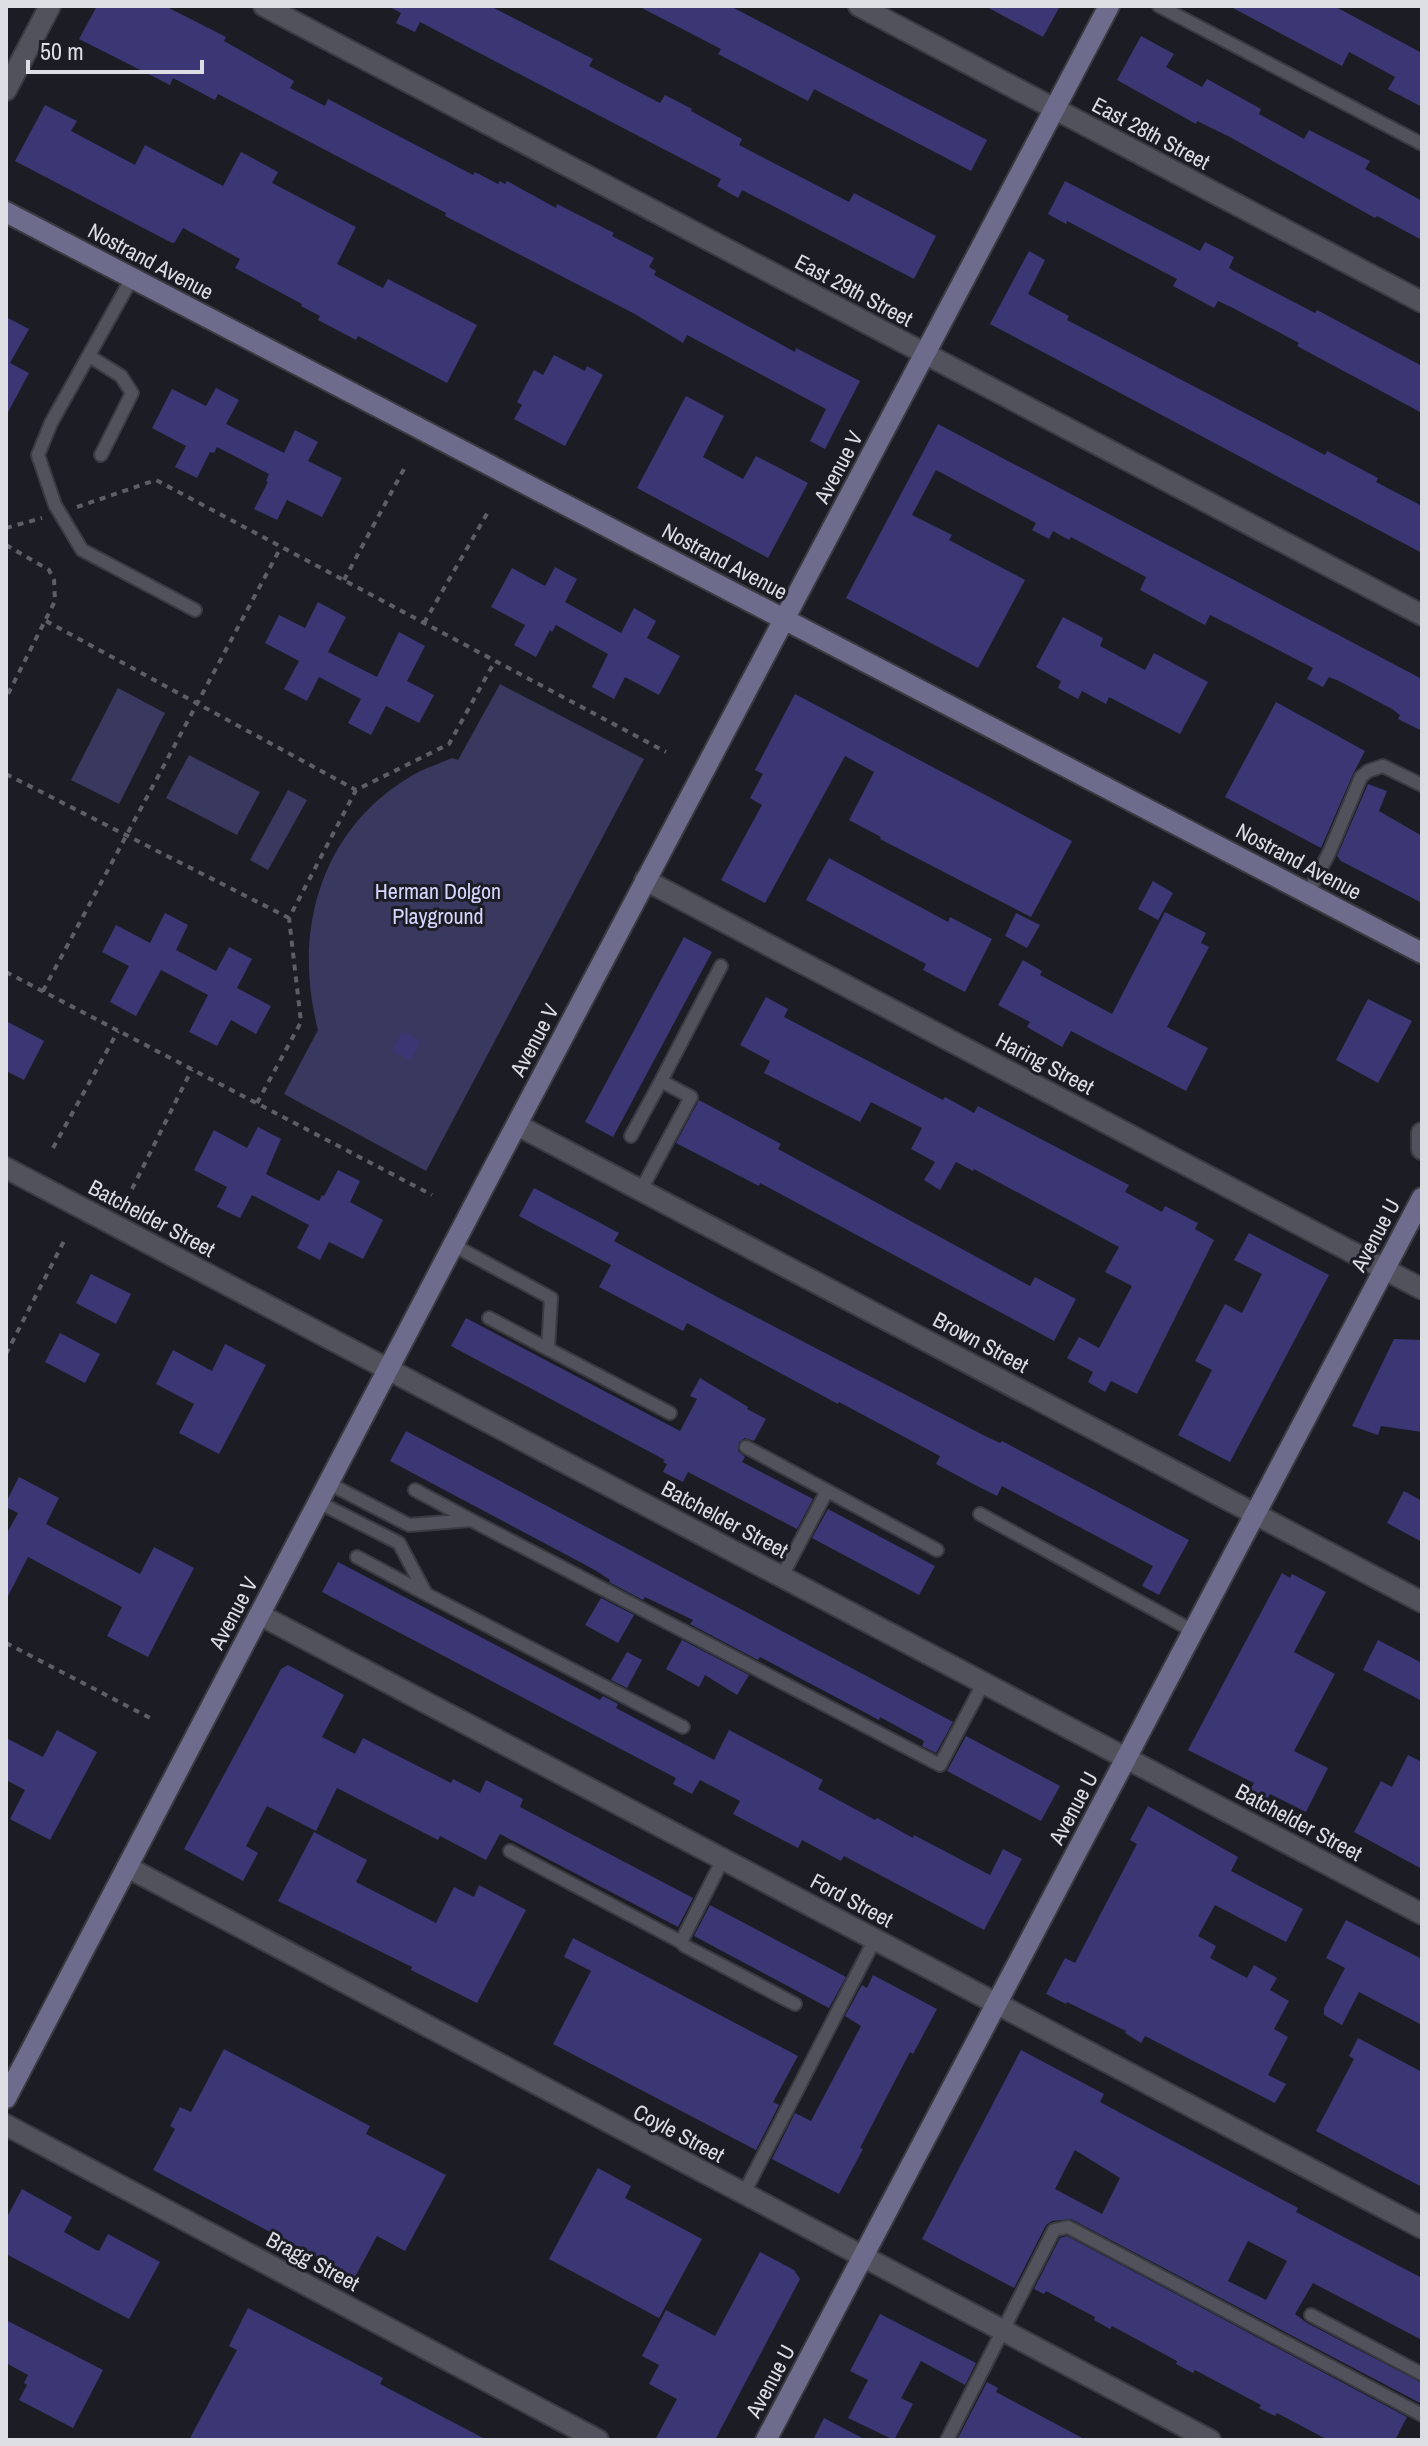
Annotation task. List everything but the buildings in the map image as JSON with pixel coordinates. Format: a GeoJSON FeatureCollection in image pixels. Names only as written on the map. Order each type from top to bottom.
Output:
{"type":"FeatureCollection","features":[{"type":"Feature","properties":{"kind":"main road","name":"Avenue V"},"geometry":{"type":"LineString","coordinates":[[6,2098],[645,880],[1109,6]]}},
{"type":"Feature","properties":{"kind":"main road","name":"Nostrand Avenue"},"geometry":{"type":"LineString","coordinates":[[6,212],[1422,953]]}},
{"type":"Feature","properties":{"kind":"main road","name":"Avenue U"},"geometry":{"type":"LineString","coordinates":[[766,2440],[1422,1198]]}},
{"type":"Feature","properties":{"kind":"street"},"geometry":{"type":"LineString","coordinates":[[6,90],[50,6]]}},
{"type":"Feature","properties":{"kind":"street","name":"East 29th Street"},"geometry":{"type":"LineString","coordinates":[[264,6],[1422,615]]}},
{"type":"Feature","properties":{"kind":"street","name":"East 28th Street"},"geometry":{"type":"LineString","coordinates":[[859,6],[1422,302]]}},
{"type":"Feature","properties":{"kind":"street","name":"Haring Street"},"geometry":{"type":"LineString","coordinates":[[645,880],[1422,1289]]}},
{"type":"Feature","properties":{"kind":"street","name":"Brown Street"},"geometry":{"type":"LineString","coordinates":[[517,1125],[1422,1602]]}},
{"type":"Feature","properties":{"kind":"street"},"geometry":{"type":"LineString","coordinates":[[1422,1133],[1422,1149]]}},
{"type":"Feature","properties":{"kind":"street","name":"Batchelder Street"},"geometry":{"type":"LineString","coordinates":[[6,1168],[1422,1914]]}},
{"type":"Feature","properties":{"kind":"street","name":"Ford Street"},"geometry":{"type":"LineString","coordinates":[[260,1615],[1422,2228]]}},
{"type":"Feature","properties":{"kind":"street","name":"Coyle Street"},"geometry":{"type":"LineString","coordinates":[[127,1867],[1210,2440]]}},
{"type":"Feature","properties":{"kind":"street","name":"Bragg Street"},"geometry":{"type":"LineString","coordinates":[[6,2125],[569,2433],[598,2440]]}},
{"type":"Feature","properties":{"kind":"lane"},"geometry":{"type":"LineString","coordinates":[[1159,6],[1422,144]]}},
{"type":"Feature","properties":{"kind":"lane"},"geometry":{"type":"LineString","coordinates":[[132,278],[51,423],[38,455],[59,514],[82,550],[195,610]]}},
{"type":"Feature","properties":{"kind":"lane"},"geometry":{"type":"LineString","coordinates":[[89,356],[121,376],[132,393],[101,455]]}},
{"type":"Feature","properties":{"kind":"lane"},"geometry":{"type":"LineString","coordinates":[[1308,893],[1329,853],[1361,777],[1383,766],[1422,785]]}},
{"type":"Feature","properties":{"kind":"lane"},"geometry":{"type":"LineString","coordinates":[[631,1136],[721,966]]}},
{"type":"Feature","properties":{"kind":"lane"},"geometry":{"type":"LineString","coordinates":[[641,1190],[691,1097],[661,1081]]}},
{"type":"Feature","properties":{"kind":"lane"},"geometry":{"type":"LineString","coordinates":[[453,1245],[551,1298],[548,1349]]}},
{"type":"Feature","properties":{"kind":"lane"},"geometry":{"type":"LineString","coordinates":[[489,1318],[670,1413]]}},
{"type":"Feature","properties":{"kind":"lane"},"geometry":{"type":"LineString","coordinates":[[746,1447],[937,1550]]}},
{"type":"Feature","properties":{"kind":"lane"},"geometry":{"type":"LineString","coordinates":[[328,1483],[409,1525],[471,1520]]}},
{"type":"Feature","properties":{"kind":"lane"},"geometry":{"type":"LineString","coordinates":[[415,1490],[940,1765],[984,1682]]}},
{"type":"Feature","properties":{"kind":"lane"},"geometry":{"type":"LineString","coordinates":[[782,1576],[827,1491]]}},
{"type":"Feature","properties":{"kind":"lane"},"geometry":{"type":"LineString","coordinates":[[318,1502],[399,1543],[426,1594]]}},
{"type":"Feature","properties":{"kind":"lane"},"geometry":{"type":"LineString","coordinates":[[980,1514],[1193,1631]]}},
{"type":"Feature","properties":{"kind":"lane"},"geometry":{"type":"LineString","coordinates":[[357,1557],[683,1727]]}},
{"type":"Feature","properties":{"kind":"lane"},"geometry":{"type":"LineString","coordinates":[[510,1851],[795,2004]]}},
{"type":"Feature","properties":{"kind":"lane"},"geometry":{"type":"LineString","coordinates":[[681,1942],[723,1859]]}},
{"type":"Feature","properties":{"kind":"lane"},"geometry":{"type":"LineString","coordinates":[[743,2195],[875,1939]]}},
{"type":"Feature","properties":{"kind":"lane"},"geometry":{"type":"LineString","coordinates":[[947,2440],[1054,2230],[1068,2227],[1422,2415]]}},
{"type":"Feature","properties":{"kind":"lane"},"geometry":{"type":"LineString","coordinates":[[1311,2315],[1422,2374]]}},
{"type":"Feature","properties":{"kind":"path"},"geometry":{"type":"LineString","coordinates":[[344,580],[405,467]]}},
{"type":"Feature","properties":{"kind":"path"},"geometry":{"type":"LineString","coordinates":[[6,528],[59,514],[156,480],[666,752]]}},
{"type":"Feature","properties":{"kind":"path"},"geometry":{"type":"LineString","coordinates":[[424,623],[488,512]]}},
{"type":"Feature","properties":{"kind":"path"},"geometry":{"type":"LineString","coordinates":[[6,545],[49,570],[54,580],[55,601],[6,698]]}},
{"type":"Feature","properties":{"kind":"path"},"geometry":{"type":"LineString","coordinates":[[43,991],[281,547]]}},
{"type":"Feature","properties":{"kind":"path"},"geometry":{"type":"LineString","coordinates":[[46,621],[356,790]]}},
{"type":"Feature","properties":{"kind":"path"},"geometry":{"type":"LineString","coordinates":[[257,1103],[301,1022],[289,918],[356,790],[449,744],[495,661]]}},
{"type":"Feature","properties":{"kind":"path"},"geometry":{"type":"LineString","coordinates":[[6,774],[289,918]]}},
{"type":"Feature","properties":{"kind":"path"},"geometry":{"type":"LineString","coordinates":[[6,972],[432,1195]]}},
{"type":"Feature","properties":{"kind":"path"},"geometry":{"type":"LineString","coordinates":[[53,1148],[118,1031]]}},
{"type":"Feature","properties":{"kind":"path"},"geometry":{"type":"LineString","coordinates":[[132,1189],[192,1069]]}},
{"type":"Feature","properties":{"kind":"path"},"geometry":{"type":"LineString","coordinates":[[6,1354],[64,1241]]}},
{"type":"Feature","properties":{"kind":"path"},"geometry":{"type":"LineString","coordinates":[[6,1643],[154,1720]]}},
{"type":"Feature","properties":{"kind":"green space","name":"Herman Dolgon Playground"},"geometry":{"type":"Polygon","coordinates":[[[500,684],[644,759],[426,1171],[284,1094],[318,1030],[311,993],[309,956],[312,920],[321,885],[336,853],[356,823],[381,797],[418,773],[452,758],[458,760],[500,684]]]}},
{"type":"Feature","properties":{"kind":"green space"},"geometry":{"type":"Polygon","coordinates":[[[118,688],[165,713],[119,804],[71,780],[118,688]]]}},
{"type":"Feature","properties":{"kind":"green space"},"geometry":{"type":"Polygon","coordinates":[[[189,755],[260,792],[237,835],[166,798],[189,755]]]}},
{"type":"Feature","properties":{"kind":"green space"},"geometry":{"type":"Polygon","coordinates":[[[288,790],[307,800],[268,870],[250,860],[288,790]]]}}]}
